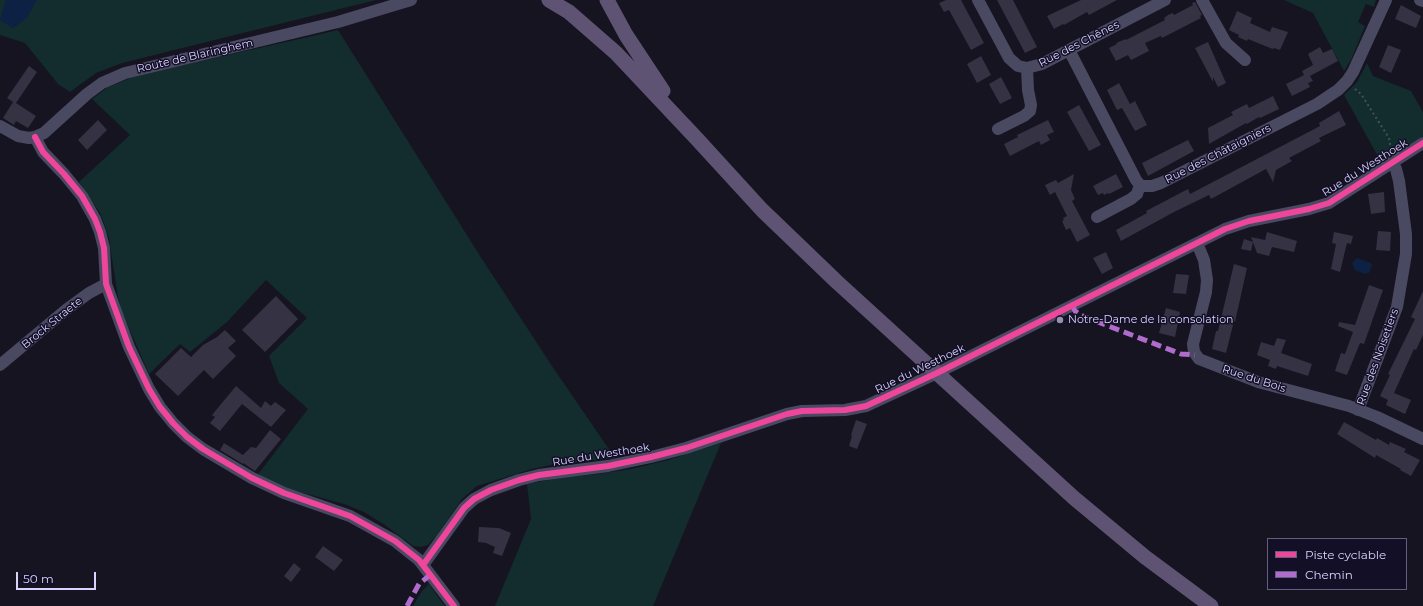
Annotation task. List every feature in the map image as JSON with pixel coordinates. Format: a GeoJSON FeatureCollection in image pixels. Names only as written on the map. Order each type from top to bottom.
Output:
{"type":"FeatureCollection","features":[{"type":"Feature","properties":{"kind":"main road"},"geometry":{"type":"LineString","coordinates":[[544,0],[550,0],[570,12],[605,43],[632,69],[675,117],[698,139],[758,205],[798,246],[937,373],[1088,510],[1145,557],[1211,606]]}},
{"type":"Feature","properties":{"kind":"main road"},"geometry":{"type":"LineString","coordinates":[[607,0],[626,35],[642,60],[698,139]]}},
{"type":"Feature","properties":{"kind":"street","name":"Route de Blaringhem"},"geometry":{"type":"LineString","coordinates":[[35,137],[44,132],[87,94],[102,83],[125,73],[338,22],[411,0]]}},
{"type":"Feature","properties":{"kind":"street","name":"Rue des Chênes"},"geometry":{"type":"LineString","coordinates":[[978,0],[1009,58],[1014,64],[1027,68],[1042,64],[1165,0]]}},
{"type":"Feature","properties":{"kind":"street"},"geometry":{"type":"LineString","coordinates":[[1202,0],[1223,39],[1245,60]]}},
{"type":"Feature","properties":{"kind":"street","name":"Rue des Châtaigniers"},"geometry":{"type":"LineString","coordinates":[[1140,185],[1148,187],[1157,184],[1325,100],[1347,81],[1357,65],[1386,0]]}},
{"type":"Feature","properties":{"kind":"street"},"geometry":{"type":"LineString","coordinates":[[1069,50],[1134,177],[1140,185],[1137,194],[1131,199],[1097,217]]}},
{"type":"Feature","properties":{"kind":"street"},"geometry":{"type":"LineString","coordinates":[[998,129],[1024,116],[1031,108],[1027,68]]}},
{"type":"Feature","properties":{"kind":"street"},"geometry":{"type":"LineString","coordinates":[[0,126],[18,136],[29,138],[35,137],[43,152],[67,177],[82,196],[95,219],[100,232],[104,248],[106,284],[129,347],[146,384],[166,416],[187,437],[208,452],[262,483],[294,497],[341,512],[375,529],[402,546],[415,556],[423,565],[454,606]]}},
{"type":"Feature","properties":{"kind":"street","name":"Rue du Westhoek"},"geometry":{"type":"LineString","coordinates":[[423,565],[464,508],[474,498],[500,487],[539,475],[608,466],[651,458],[787,414],[860,408],[894,394],[1225,230],[1242,224],[1329,203],[1423,143]]}},
{"type":"Feature","properties":{"kind":"street","name":"Rue des Noisetiers"},"geometry":{"type":"LineString","coordinates":[[1358,410],[1397,307],[1406,254],[1406,234],[1399,181],[1392,162]]}},
{"type":"Feature","properties":{"kind":"street","name":"Rue du Bois"},"geometry":{"type":"LineString","coordinates":[[1197,243],[1204,260],[1207,280],[1206,292],[1193,344],[1194,352],[1197,357],[1202,361],[1258,382],[1332,401],[1358,410],[1423,439]]}},
{"type":"Feature","properties":{"kind":"street","name":"Brock Straete"},"geometry":{"type":"LineString","coordinates":[[0,365],[67,309],[106,284]]}},
{"type":"Feature","properties":{"kind":"path"},"geometry":{"type":"LineString","coordinates":[[1347,81],[1361,94],[1389,138],[1392,162]]}},
{"type":"Feature","properties":{"kind":"green space"},"geometry":{"type":"Polygon","coordinates":[[[0,0],[376,0],[122,63],[96,73],[70,92],[58,84],[25,43],[0,35],[0,0]]]}},
{"type":"Feature","properties":{"kind":"green space"},"geometry":{"type":"Polygon","coordinates":[[[1284,0],[1376,0],[1374,7],[1366,4],[1358,22],[1365,26],[1351,60],[1344,71],[1313,13],[1284,0]]]}},
{"type":"Feature","properties":{"kind":"green space"},"geometry":{"type":"Polygon","coordinates":[[[338,30],[482,259],[554,369],[615,458],[555,464],[532,469],[477,486],[462,499],[437,535],[428,545],[421,547],[413,546],[385,525],[364,512],[344,504],[278,486],[256,477],[308,409],[279,383],[269,356],[307,318],[266,280],[227,322],[190,352],[180,344],[149,374],[122,312],[118,297],[109,239],[105,226],[100,213],[79,182],[130,135],[92,99],[108,87],[138,75],[338,30]]]}},
{"type":"Feature","properties":{"kind":"green space"},"geometry":{"type":"Polygon","coordinates":[[[1367,63],[1373,76],[1411,91],[1423,112],[1423,136],[1381,162],[1344,95],[1357,82],[1367,63]]]}},
{"type":"Feature","properties":{"kind":"green space"},"geometry":{"type":"Polygon","coordinates":[[[721,443],[653,606],[495,606],[531,519],[527,484],[559,478],[631,469],[668,460],[721,443]]]}},
{"type":"Feature","properties":{"kind":"green space"},"geometry":{"type":"Polygon","coordinates":[[[429,584],[445,606],[413,606],[422,591],[429,584]]]}},
{"type":"Feature","properties":{"kind":"water"},"geometry":{"type":"Polygon","coordinates":[[[7,0],[37,0],[27,18],[13,28],[0,20],[5,2],[7,0]]]}},
{"type":"Feature","properties":{"kind":"water"},"geometry":{"type":"Polygon","coordinates":[[[1357,258],[1371,263],[1372,266],[1369,273],[1365,274],[1355,270],[1352,263],[1357,258]]]}},
{"type":"Feature","properties":{"kind":"building"},"geometry":{"type":"Polygon","coordinates":[[[946,0],[961,0],[984,43],[971,50],[949,10],[944,12],[939,3],[946,0]]]}},
{"type":"Feature","properties":{"kind":"building"},"geometry":{"type":"Polygon","coordinates":[[[997,0],[1013,0],[1037,47],[1025,53],[997,0]]]}},
{"type":"Feature","properties":{"kind":"building"},"geometry":{"type":"Polygon","coordinates":[[[1081,0],[1117,0],[1089,15],[1087,12],[1054,29],[1047,16],[1081,0]]]}},
{"type":"Feature","properties":{"kind":"building"},"geometry":{"type":"Polygon","coordinates":[[[1195,2],[1202,15],[1200,16],[1201,18],[1162,38],[1161,36],[1145,43],[1149,51],[1131,60],[1128,55],[1116,61],[1109,48],[1117,44],[1116,43],[1126,40],[1165,20],[1164,18],[1168,15],[1173,13],[1174,15],[1193,5],[1192,3],[1195,2]]]}},
{"type":"Feature","properties":{"kind":"building"},"geometry":{"type":"Polygon","coordinates":[[[1401,5],[1421,16],[1416,28],[1395,19],[1401,5]]]}},
{"type":"Feature","properties":{"kind":"building"},"geometry":{"type":"Polygon","coordinates":[[[1237,11],[1252,18],[1250,23],[1270,32],[1272,27],[1288,32],[1280,50],[1270,48],[1248,39],[1247,41],[1238,37],[1239,35],[1229,30],[1237,11]]]}},
{"type":"Feature","properties":{"kind":"building"},"geometry":{"type":"Polygon","coordinates":[[[1208,42],[1226,83],[1218,87],[1213,77],[1213,82],[1195,48],[1208,42]]]}},
{"type":"Feature","properties":{"kind":"building"},"geometry":{"type":"Polygon","coordinates":[[[1388,45],[1401,50],[1391,73],[1379,67],[1388,45]]]}},
{"type":"Feature","properties":{"kind":"building"},"geometry":{"type":"Polygon","coordinates":[[[1320,47],[1323,53],[1332,49],[1338,61],[1310,76],[1313,81],[1308,83],[1310,87],[1292,96],[1286,84],[1304,75],[1302,71],[1313,65],[1308,54],[1320,47]]]}},
{"type":"Feature","properties":{"kind":"building"},"geometry":{"type":"Polygon","coordinates":[[[981,56],[991,75],[977,83],[967,64],[981,56]]]}},
{"type":"Feature","properties":{"kind":"building"},"geometry":{"type":"Polygon","coordinates":[[[29,66],[37,72],[16,103],[36,116],[28,128],[16,121],[14,125],[3,118],[13,102],[7,98],[29,66]]]}},
{"type":"Feature","properties":{"kind":"building"},"geometry":{"type":"Polygon","coordinates":[[[1001,77],[1012,98],[1000,104],[989,84],[1001,77]]]}},
{"type":"Feature","properties":{"kind":"building"},"geometry":{"type":"Polygon","coordinates":[[[1119,83],[1130,104],[1135,101],[1147,125],[1135,131],[1122,108],[1117,110],[1107,90],[1119,83]]]}},
{"type":"Feature","properties":{"kind":"building"},"geometry":{"type":"Polygon","coordinates":[[[1273,96],[1279,109],[1260,118],[1259,117],[1247,124],[1246,123],[1209,144],[1208,128],[1233,115],[1231,112],[1247,104],[1249,108],[1273,96]]]}},
{"type":"Feature","properties":{"kind":"building"},"geometry":{"type":"Polygon","coordinates":[[[1079,105],[1101,145],[1089,151],[1067,112],[1079,105]]]}},
{"type":"Feature","properties":{"kind":"building"},"geometry":{"type":"Polygon","coordinates":[[[1339,111],[1346,125],[1319,138],[1321,141],[1289,158],[1292,161],[1276,170],[1273,182],[1266,169],[1211,199],[1209,195],[1121,241],[1116,230],[1147,213],[1146,211],[1188,189],[1190,194],[1320,126],[1319,123],[1339,111]]]}},
{"type":"Feature","properties":{"kind":"building"},"geometry":{"type":"Polygon","coordinates":[[[98,120],[107,130],[87,150],[78,140],[98,120]]]}},
{"type":"Feature","properties":{"kind":"building"},"geometry":{"type":"Polygon","coordinates":[[[1048,120],[1054,132],[1047,135],[1050,140],[1041,145],[1039,141],[1010,156],[1004,144],[1018,137],[1017,135],[1048,120]]]}},
{"type":"Feature","properties":{"kind":"building"},"geometry":{"type":"Polygon","coordinates":[[[1188,140],[1194,151],[1148,176],[1142,163],[1188,140]]]}},
{"type":"Feature","properties":{"kind":"building"},"geometry":{"type":"Polygon","coordinates":[[[1074,174],[1071,190],[1075,199],[1072,201],[1090,235],[1077,242],[1070,228],[1066,230],[1062,221],[1064,220],[1063,218],[1067,216],[1055,192],[1050,195],[1045,185],[1056,180],[1058,183],[1074,174]]]}},
{"type":"Feature","properties":{"kind":"building"},"geometry":{"type":"Polygon","coordinates":[[[1116,174],[1123,187],[1109,194],[1104,195],[1103,193],[1098,195],[1093,186],[1116,174]]]}},
{"type":"Feature","properties":{"kind":"building"},"geometry":{"type":"Polygon","coordinates":[[[1384,192],[1385,212],[1371,214],[1368,194],[1384,192]]]}},
{"type":"Feature","properties":{"kind":"building"},"geometry":{"type":"Polygon","coordinates":[[[1378,231],[1391,232],[1390,251],[1376,250],[1378,231]]]}},
{"type":"Feature","properties":{"kind":"building"},"geometry":{"type":"Polygon","coordinates":[[[1267,232],[1297,241],[1294,252],[1272,247],[1269,256],[1257,253],[1251,237],[1265,240],[1267,232]]]}},
{"type":"Feature","properties":{"kind":"building"},"geometry":{"type":"Polygon","coordinates":[[[1334,232],[1353,236],[1351,244],[1347,243],[1340,272],[1331,269],[1336,244],[1332,243],[1334,232]]]}},
{"type":"Feature","properties":{"kind":"building"},"geometry":{"type":"Polygon","coordinates":[[[1244,239],[1253,242],[1251,251],[1241,249],[1244,239]]]}},
{"type":"Feature","properties":{"kind":"building"},"geometry":{"type":"Polygon","coordinates":[[[1106,252],[1113,268],[1102,274],[1093,258],[1106,252]]]}},
{"type":"Feature","properties":{"kind":"building"},"geometry":{"type":"Polygon","coordinates":[[[1234,264],[1247,268],[1235,322],[1234,321],[1226,353],[1212,349],[1216,331],[1218,331],[1234,264]]]}},
{"type":"Feature","properties":{"kind":"building"},"geometry":{"type":"Polygon","coordinates":[[[1176,274],[1189,275],[1186,294],[1173,293],[1176,274]]]}},
{"type":"Feature","properties":{"kind":"building"},"geometry":{"type":"Polygon","coordinates":[[[1369,285],[1383,290],[1364,344],[1360,343],[1347,375],[1335,371],[1341,353],[1345,354],[1353,332],[1338,326],[1339,322],[1355,325],[1369,285]]]}},
{"type":"Feature","properties":{"kind":"building"},"geometry":{"type":"Polygon","coordinates":[[[1423,291],[1423,335],[1416,350],[1414,349],[1394,393],[1411,400],[1405,414],[1386,405],[1388,400],[1380,396],[1390,375],[1388,374],[1415,319],[1411,317],[1423,291]]]}},
{"type":"Feature","properties":{"kind":"building"},"geometry":{"type":"Polygon","coordinates":[[[276,296],[298,319],[265,352],[242,330],[276,296]]]}},
{"type":"Feature","properties":{"kind":"building"},"geometry":{"type":"Polygon","coordinates":[[[1166,308],[1180,312],[1175,337],[1159,333],[1166,308]]]}},
{"type":"Feature","properties":{"kind":"building"},"geometry":{"type":"Polygon","coordinates":[[[225,330],[236,341],[228,348],[236,356],[213,379],[204,370],[178,396],[155,374],[181,348],[191,357],[203,345],[217,337],[225,330]]]}},
{"type":"Feature","properties":{"kind":"building"},"geometry":{"type":"Polygon","coordinates":[[[1277,338],[1286,340],[1281,353],[1312,364],[1308,376],[1277,366],[1276,369],[1268,366],[1270,360],[1257,355],[1261,342],[1274,346],[1277,338]]]}},
{"type":"Feature","properties":{"kind":"building"},"geometry":{"type":"Polygon","coordinates":[[[236,386],[261,408],[265,401],[271,406],[275,402],[286,410],[271,427],[242,404],[220,431],[210,423],[215,417],[212,415],[236,386]]]}},
{"type":"Feature","properties":{"kind":"building"},"geometry":{"type":"Polygon","coordinates":[[[856,420],[867,424],[857,449],[849,446],[856,420]]]}},
{"type":"Feature","properties":{"kind":"building"},"geometry":{"type":"Polygon","coordinates":[[[1344,422],[1376,440],[1377,438],[1389,445],[1390,442],[1406,449],[1404,452],[1420,460],[1411,476],[1376,455],[1375,458],[1337,434],[1344,422]]]}},
{"type":"Feature","properties":{"kind":"building"},"geometry":{"type":"Polygon","coordinates":[[[270,430],[281,439],[255,471],[220,450],[224,443],[243,455],[251,447],[256,448],[270,430]]]}},
{"type":"Feature","properties":{"kind":"building"},"geometry":{"type":"Polygon","coordinates":[[[479,527],[499,528],[511,533],[502,556],[493,553],[495,547],[486,543],[478,542],[479,527]]]}},
{"type":"Feature","properties":{"kind":"building"},"geometry":{"type":"Polygon","coordinates":[[[323,546],[343,560],[334,571],[315,557],[323,546]]]}},
{"type":"Feature","properties":{"kind":"building"},"geometry":{"type":"Polygon","coordinates":[[[294,563],[301,569],[291,582],[284,576],[294,563]]]}},
{"type":"Feature","properties":{"kind":"marked path"},"geometry":{"type":"LineString","coordinates":[[1072,305],[1075,311],[1080,315],[1181,354],[1195,355]]}},
{"type":"Feature","properties":{"kind":"marked path"},"geometry":{"type":"LineString","coordinates":[[407,606],[419,584],[430,575]]}},
{"type":"Feature","properties":{"kind":"cycle path"},"geometry":{"type":"LineString","coordinates":[[35,137],[43,152],[82,196],[95,219],[104,248],[106,284],[129,347],[149,389],[160,407],[173,423],[187,437],[203,449],[252,478],[284,493],[350,516],[395,541],[419,560],[454,606]]}},
{"type":"Feature","properties":{"kind":"cycle path"},"geometry":{"type":"LineString","coordinates":[[423,565],[464,508],[474,499],[491,490],[539,475],[608,466],[651,457],[686,448],[787,414],[802,411],[845,410],[866,406],[937,373],[1225,229],[1249,221],[1309,209],[1329,203],[1423,143]]}},
{"type":"Feature","properties":{"kind":"place","name":"Notre-Dame de la consolation"},"geometry":{"type":"Point","coordinates":[1060,320]}}]}
